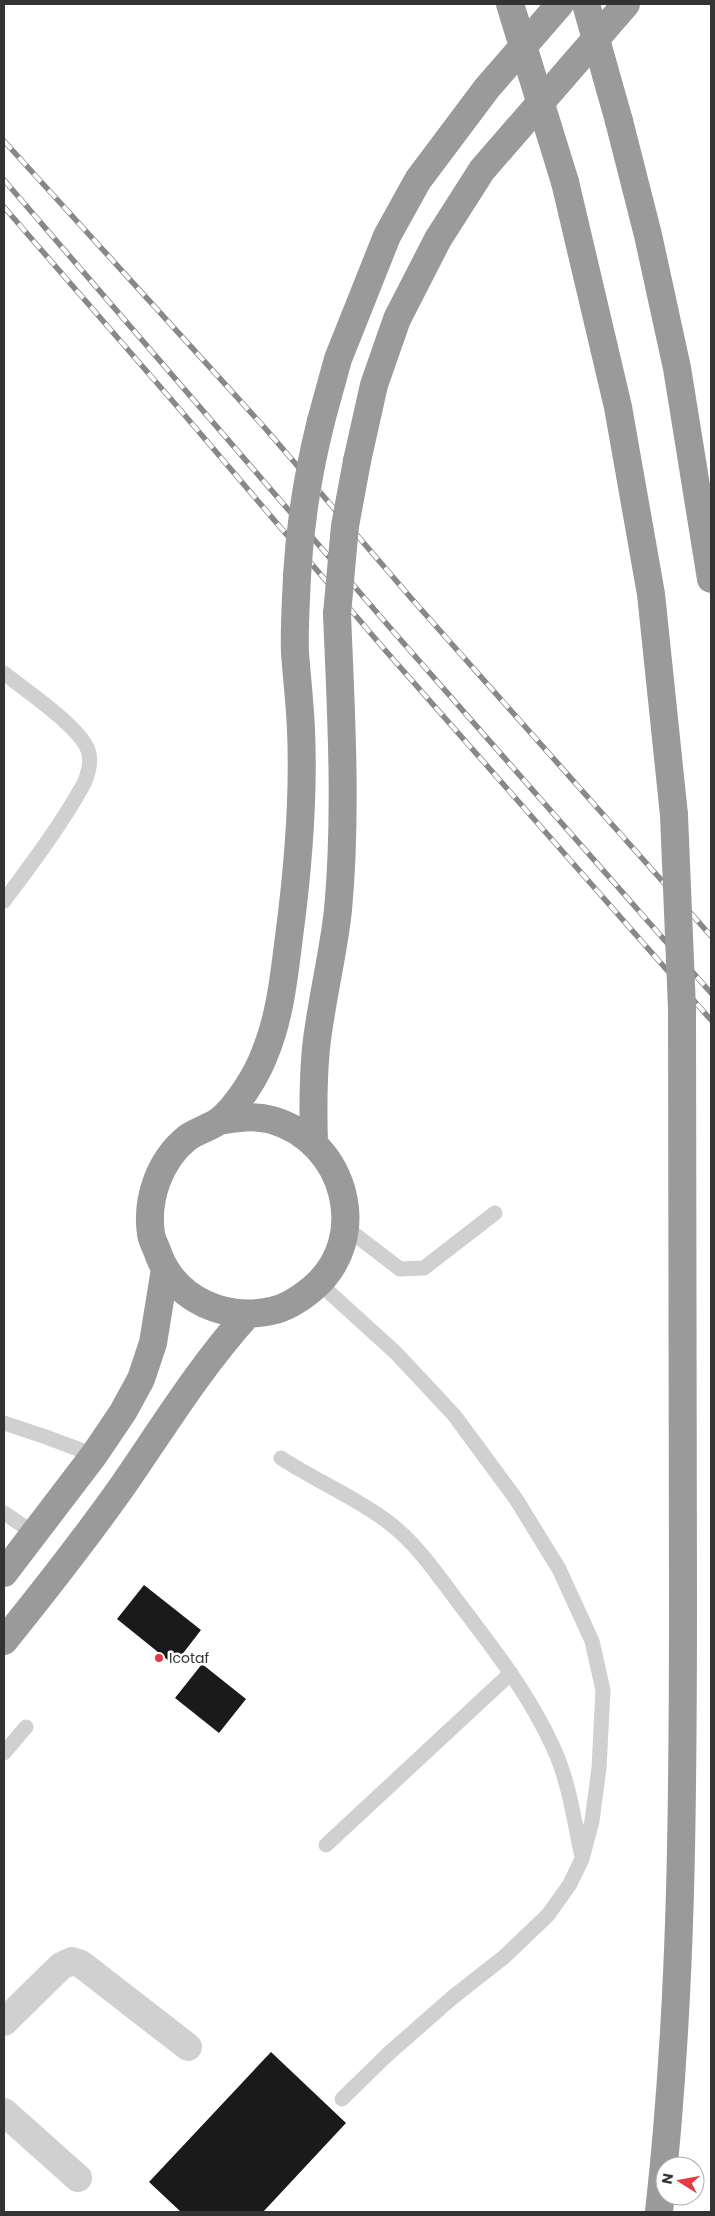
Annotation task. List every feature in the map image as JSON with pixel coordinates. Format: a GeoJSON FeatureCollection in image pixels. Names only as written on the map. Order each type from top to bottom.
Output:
{"type":"FeatureCollection","features":[{"type":"Feature","properties":{"kind":"highway"},"geometry":{"type":"LineString","coordinates":[[510,4],[566,182],[618,407],[651,594],[674,815],[682,1009],[683,1799],[679,1962],[669,2126],[659,2212]]}},
{"type":"Feature","properties":{"kind":"highway"},"geometry":{"type":"LineString","coordinates":[[219,1121],[244,1092],[265,1054],[276,1016],[286,964],[299,858],[301,731],[295,650],[300,524],[321,420],[338,359],[387,236],[418,180],[487,88],[560,4]]}},
{"type":"Feature","properties":{"kind":"highway"},"geometry":{"type":"LineString","coordinates":[[586,4],[619,121],[648,235],[677,368],[711,579]]}},
{"type":"Feature","properties":{"kind":"highway"},"geometry":{"type":"LineString","coordinates":[[314,1143],[313,1099],[317,1046],[338,909],[341,748],[337,614],[345,526],[374,385],[397,319],[438,239],[482,170],[626,4]]}},
{"type":"Feature","properties":{"kind":"highway"},"geometry":{"type":"LineString","coordinates":[[244,1117],[270,1119],[294,1128],[314,1143],[334,1167],[344,1196],[345,1227],[337,1258],[319,1283],[299,1300],[274,1311],[247,1315],[209,1307],[192,1297],[177,1284],[164,1269],[151,1236],[151,1199],[163,1165],[187,1138],[219,1121],[244,1117]]}},
{"type":"Feature","properties":{"kind":"highway"},"geometry":{"type":"LineString","coordinates":[[4,1573],[94,1455],[123,1412],[141,1379],[153,1343],[164,1269]]}},
{"type":"Feature","properties":{"kind":"highway"},"geometry":{"type":"LineString","coordinates":[[4,1641],[66,1564],[222,1342],[247,1315]]}},
{"type":"Feature","properties":{"kind":"street"},"geometry":{"type":"LineString","coordinates":[[4,2022],[61,1966],[72,1961],[81,1964],[188,2048]]}},
{"type":"Feature","properties":{"kind":"street"},"geometry":{"type":"LineString","coordinates":[[4,2112],[78,2178]]}},
{"type":"Feature","properties":{"kind":"lane"},"geometry":{"type":"LineString","coordinates":[[4,673],[80,735],[89,751],[90,768],[83,786],[26,872],[4,901]]}},
{"type":"Feature","properties":{"kind":"lane"},"geometry":{"type":"LineString","coordinates":[[345,1227],[400,1269],[412,1270],[424,1268],[495,1213]]}},
{"type":"Feature","properties":{"kind":"lane"},"geometry":{"type":"LineString","coordinates":[[319,1283],[396,1353],[454,1415],[516,1499],[563,1578],[592,1641],[603,1690],[599,1768],[592,1821],[582,1859],[570,1884],[548,1915],[504,1957],[452,1997],[388,2054],[342,2099]]}},
{"type":"Feature","properties":{"kind":"lane"},"geometry":{"type":"LineString","coordinates":[[4,1423],[46,1436],[94,1455]]}},
{"type":"Feature","properties":{"kind":"lane"},"geometry":{"type":"LineString","coordinates":[[281,1458],[389,1522],[427,1562],[511,1673],[553,1747],[565,1781],[582,1859]]}},
{"type":"Feature","properties":{"kind":"lane"},"geometry":{"type":"LineString","coordinates":[[4,1513],[34,1533]]}},
{"type":"Feature","properties":{"kind":"lane"},"geometry":{"type":"LineString","coordinates":[[326,1845],[511,1673]]}},
{"type":"Feature","properties":{"kind":"lane"},"geometry":{"type":"LineString","coordinates":[[4,1753],[26,1727]]}},
{"type":"Feature","properties":{"kind":"building"},"geometry":{"type":"Polygon","coordinates":[[[144,1585],[201,1630],[174,1665],[117,1619],[144,1585]]]}},
{"type":"Feature","properties":{"kind":"building"},"geometry":{"type":"Polygon","coordinates":[[[202,1664],[246,1699],[219,1733],[175,1698],[202,1664]]]}},
{"type":"Feature","properties":{"kind":"building"},"geometry":{"type":"Polygon","coordinates":[[[271,2052],[346,2123],[263,2212],[181,2212],[149,2182],[271,2052]]]}},
{"type":"Feature","properties":{"kind":"railway"},"geometry":{"type":"LineString","coordinates":[[4,141],[264,427],[411,598],[711,936]]}},
{"type":"Feature","properties":{"kind":"railway"},"geometry":{"type":"LineString","coordinates":[[4,180],[392,630],[711,993]]}},
{"type":"Feature","properties":{"kind":"railway"},"geometry":{"type":"LineString","coordinates":[[4,207],[385,650],[711,1020]]}},
{"type":"Feature","properties":{"kind":"place","name":"Icotaf"},"geometry":{"type":"Point","coordinates":[159,1658]}}]}
